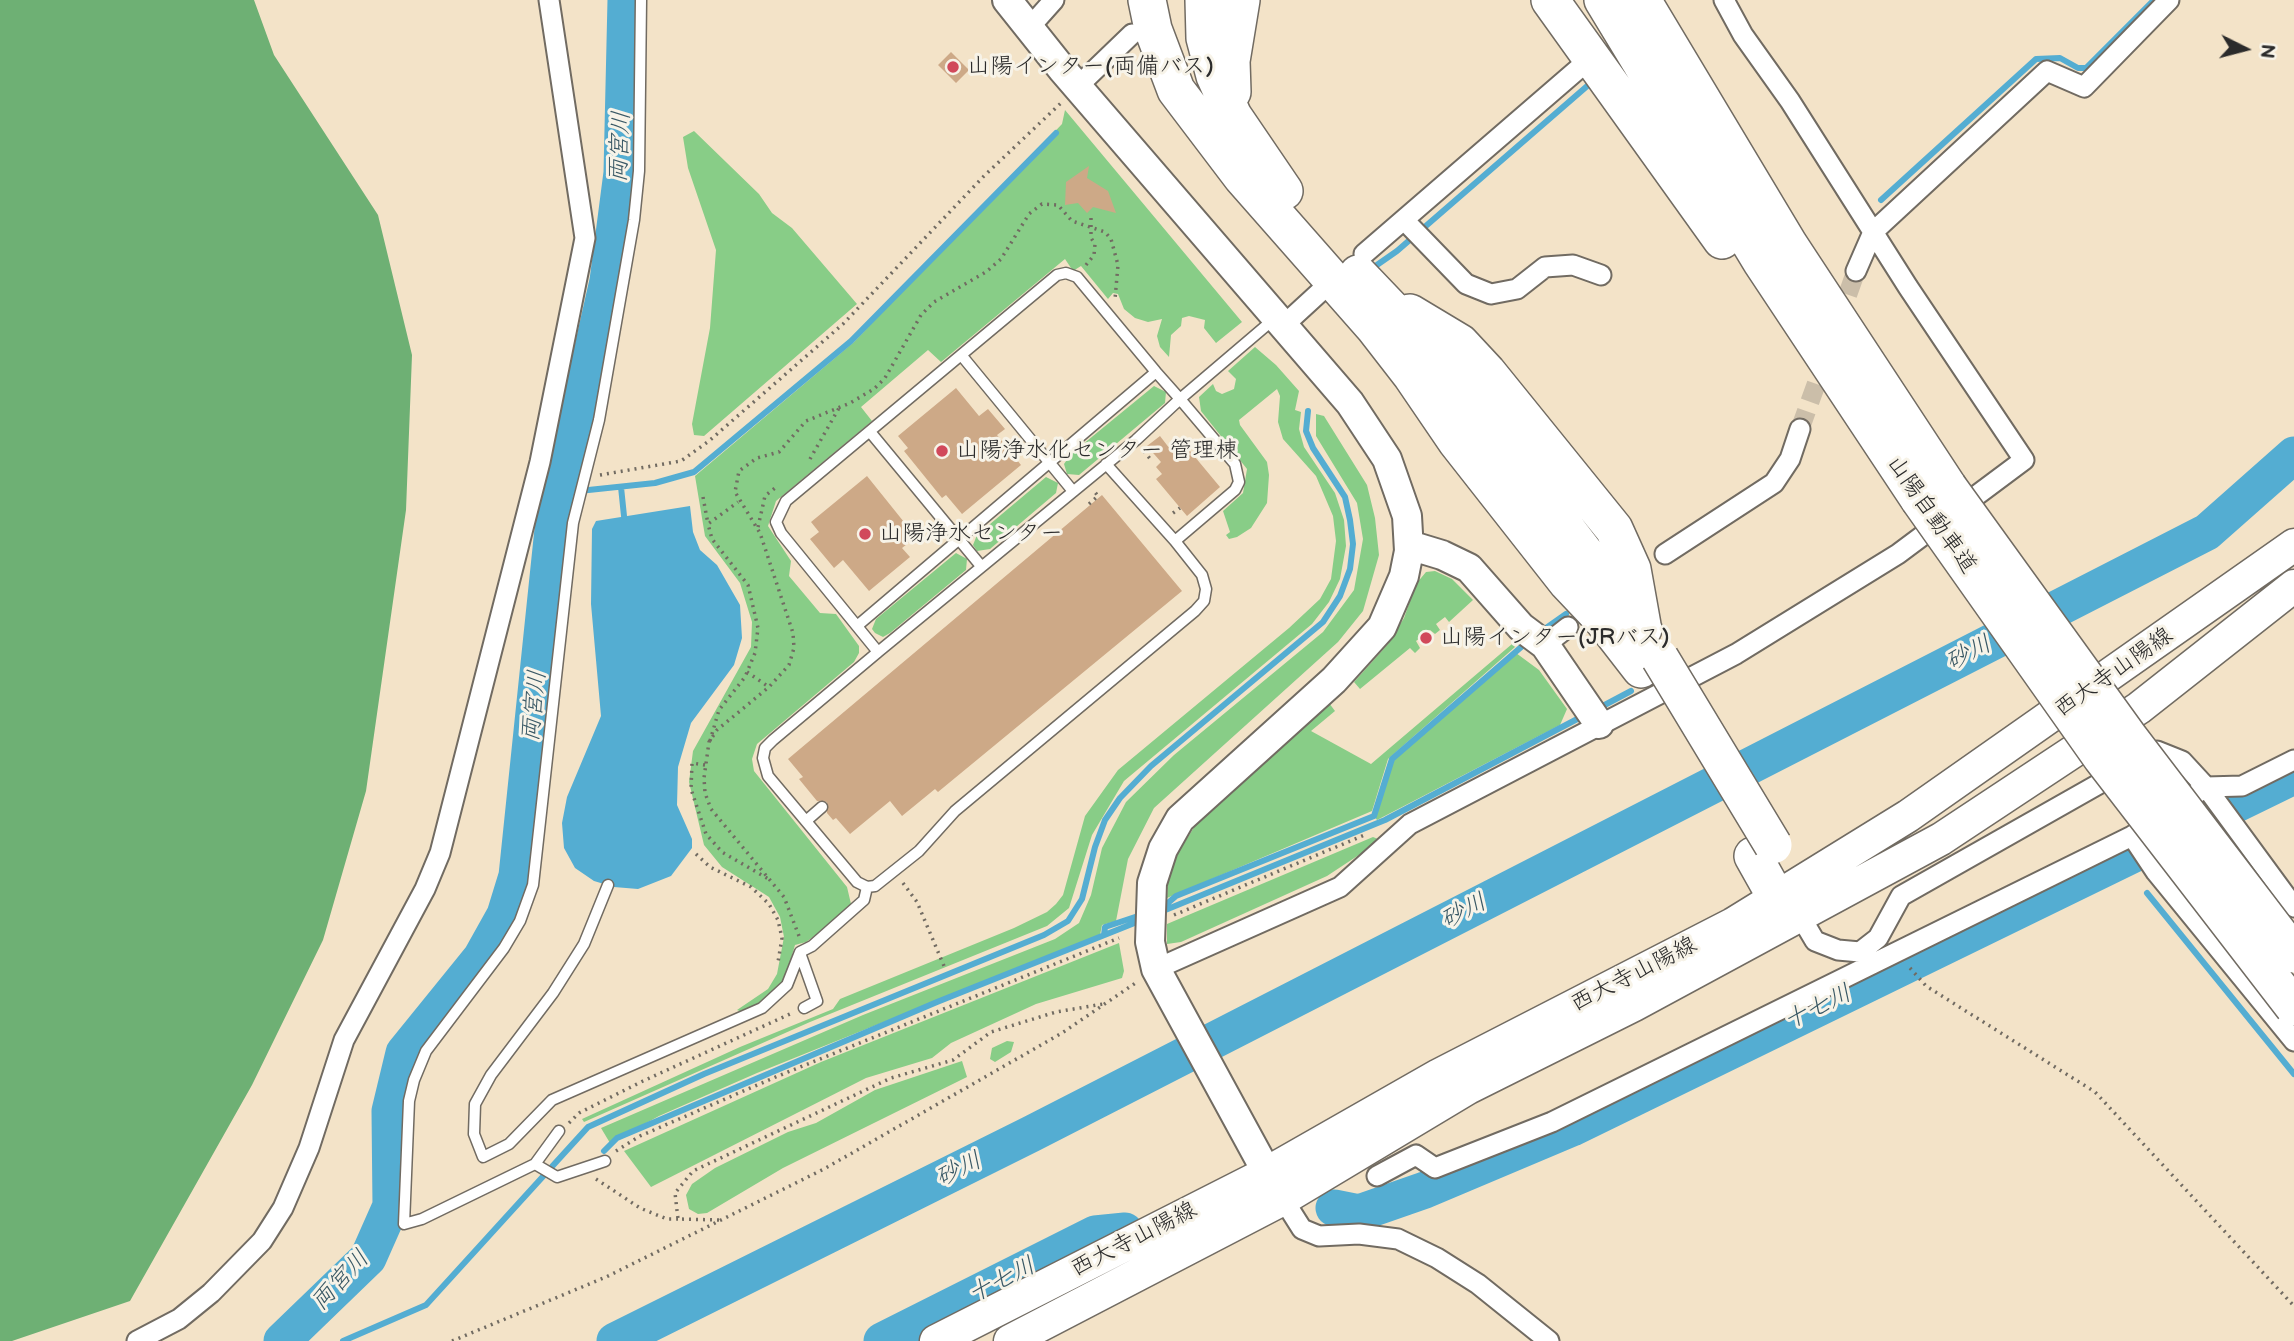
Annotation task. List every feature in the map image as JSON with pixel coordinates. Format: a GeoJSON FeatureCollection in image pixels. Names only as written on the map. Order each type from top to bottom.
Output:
{"type":"FeatureCollection","features":[{"type":"Feature","properties":{"kind":"highway"},"geometry":{"type":"LineString","coordinates":[[1147,0],[1164,64],[1176,90],[1217,118],[1260,160],[1571,562],[1648,652]]}},
{"type":"Feature","properties":{"kind":"highway"},"geometry":{"type":"LineString","coordinates":[[1183,0],[1187,64],[1217,118]]}},
{"type":"Feature","properties":{"kind":"highway"},"geometry":{"type":"LineString","coordinates":[[1204,0],[1205,38],[1215,76],[1217,118]]}},
{"type":"Feature","properties":{"kind":"highway"},"geometry":{"type":"LineString","coordinates":[[1217,118],[1231,61],[1241,0]]}},
{"type":"Feature","properties":{"kind":"highway"},"geometry":{"type":"LineString","coordinates":[[1550,0],[1737,261],[1896,465]]}},
{"type":"Feature","properties":{"kind":"highway","name":"山陽自動車道"},"geometry":{"type":"LineString","coordinates":[[1603,0],[1761,261],[1896,465],[1934,493],[2130,739],[2294,954]]}},
{"type":"Feature","properties":{"kind":"highway","name":"山陽自動車道"},"geometry":{"type":"LineString","coordinates":[[1642,0],[1934,493],[2102,758],[2294,1007]]}},
{"type":"Feature","properties":{"kind":"highway"},"geometry":{"type":"LineString","coordinates":[[1375,309],[1422,321],[1598,542],[1612,562],[1648,652],[1791,897]]}},
{"type":"Feature","properties":{"kind":"main road","name":"西大寺山陽線"},"geometry":{"type":"LineString","coordinates":[[1010,1341],[1283,1199],[1468,1088],[1634,1005],[2294,545]]}},
{"type":"Feature","properties":{"kind":"main road","name":"西大寺山陽線"},"geometry":{"type":"LineString","coordinates":[[936,1341],[1266,1173],[1439,1075],[1733,924],[1791,897],[1941,839],[2139,708],[2294,586]]}},
{"type":"Feature","properties":{"kind":"street"},"geometry":{"type":"LineString","coordinates":[[137,1341],[179,1319],[211,1293],[262,1241],[283,1208],[309,1148],[344,1040],[425,889],[440,853],[540,462],[584,238],[550,0]]}},
{"type":"Feature","properties":{"kind":"street"},"geometry":{"type":"LineString","coordinates":[[1007,0],[1077,87],[1350,402],[1387,459],[1403,498],[1409,545],[1404,576],[1395,603],[1382,627],[1363,653],[1180,819],[1163,849],[1152,883],[1150,942],[1160,978],[1266,1173],[1303,1228],[1319,1236],[1359,1234],[1398,1239],[1437,1258],[1478,1284],[1549,1341]]}},
{"type":"Feature","properties":{"kind":"street"},"geometry":{"type":"LineString","coordinates":[[1029,28],[1054,0]]}},
{"type":"Feature","properties":{"kind":"street"},"geometry":{"type":"LineString","coordinates":[[1160,978],[1340,887],[1410,824],[1735,654],[1898,554],[2024,460],[1790,101],[1743,35],[1724,0]]}},
{"type":"Feature","properties":{"kind":"street"},"geometry":{"type":"LineString","coordinates":[[1856,271],[1873,232],[2047,71],[2084,87],[2169,0]]}},
{"type":"Feature","properties":{"kind":"street"},"geometry":{"type":"LineString","coordinates":[[1077,87],[1132,34]]}},
{"type":"Feature","properties":{"kind":"street"},"geometry":{"type":"LineString","coordinates":[[1364,254],[1584,64]]}},
{"type":"Feature","properties":{"kind":"street"},"geometry":{"type":"LineString","coordinates":[[1405,221],[1466,284],[1491,294],[1517,289],[1545,267],[1573,265],[1601,275]]}},
{"type":"Feature","properties":{"kind":"street"},"geometry":{"type":"LineString","coordinates":[[1280,321],[1320,292]]}},
{"type":"Feature","properties":{"kind":"street"},"geometry":{"type":"LineString","coordinates":[[1665,554],[1774,483],[1790,459],[1800,429]]}},
{"type":"Feature","properties":{"kind":"street"},"geometry":{"type":"LineString","coordinates":[[1409,545],[1442,555],[1469,568],[1521,627],[1545,645],[1599,724]]}},
{"type":"Feature","properties":{"kind":"street"},"geometry":{"type":"LineString","coordinates":[[1545,645],[1568,627]]}},
{"type":"Feature","properties":{"kind":"street"},"geometry":{"type":"LineString","coordinates":[[1791,897],[1815,941],[1838,950],[1860,952],[1878,938],[1901,896],[2157,751],[2182,761],[2294,906]]}},
{"type":"Feature","properties":{"kind":"street"},"geometry":{"type":"LineString","coordinates":[[1377,1176],[1416,1155],[1435,1168],[1552,1122],[2132,836],[2209,793],[2242,786],[2294,761]]}},
{"type":"Feature","properties":{"kind":"street"},"geometry":{"type":"LineString","coordinates":[[2132,836],[2157,872],[2294,1041]]}},
{"type":"Feature","properties":{"kind":"lane"},"geometry":{"type":"LineString","coordinates":[[559,1131],[535,1164],[422,1219],[404,1224],[408,1187],[409,1101],[414,1080],[426,1051],[504,948],[520,921],[533,885],[573,523],[599,420],[634,220],[639,171],[641,0]]}},
{"type":"Feature","properties":{"kind":"lane"},"geometry":{"type":"LineString","coordinates":[[878,652],[781,533],[776,522],[786,501],[871,433],[1057,275],[1066,273],[1077,277],[1235,464],[1239,482],[1235,490],[1175,541]]}},
{"type":"Feature","properties":{"kind":"lane"},"geometry":{"type":"LineString","coordinates":[[1107,464],[1202,575],[1206,589],[1204,601],[954,811],[919,851],[894,872],[875,886],[867,887],[857,883],[764,769],[765,748],[1072,490],[1107,464],[1180,399],[1280,321]]}},
{"type":"Feature","properties":{"kind":"lane"},"geometry":{"type":"LineString","coordinates":[[962,356],[1072,490]]}},
{"type":"Feature","properties":{"kind":"lane"},"geometry":{"type":"LineString","coordinates":[[857,626],[1156,372]]}},
{"type":"Feature","properties":{"kind":"lane"},"geometry":{"type":"LineString","coordinates":[[871,433],[981,566]]}},
{"type":"Feature","properties":{"kind":"lane"},"geometry":{"type":"LineString","coordinates":[[806,821],[822,807]]}},
{"type":"Feature","properties":{"kind":"lane"},"geometry":{"type":"LineString","coordinates":[[608,885],[584,944],[553,993],[491,1075],[475,1104],[474,1134],[483,1157],[509,1144],[552,1100],[761,1007],[787,985],[800,953],[812,946],[864,900],[867,887]]}},
{"type":"Feature","properties":{"kind":"lane"},"geometry":{"type":"LineString","coordinates":[[800,953],[817,1001],[804,1008]]}},
{"type":"Feature","properties":{"kind":"lane"},"geometry":{"type":"LineString","coordinates":[[535,1164],[557,1177],[606,1161]]}},
{"type":"Feature","properties":{"kind":"path"},"geometry":{"type":"LineString","coordinates":[[586,475],[681,461],[709,441],[843,324],[984,176],[1077,87]]}},
{"type":"Feature","properties":{"kind":"path"},"geometry":{"type":"LineString","coordinates":[[709,742],[717,730],[769,687],[789,664],[793,641],[758,530],[738,502],[735,481],[739,471],[757,458],[779,452],[806,421],[874,389],[885,378],[921,315],[934,302],[986,272],[1001,259],[1035,208],[1042,204],[1058,205],[1072,221],[1105,232],[1116,250],[1115,303]]}},
{"type":"Feature","properties":{"kind":"path"},"geometry":{"type":"LineString","coordinates":[[1080,270],[1094,255],[1091,214]]}},
{"type":"Feature","properties":{"kind":"path"},"geometry":{"type":"LineString","coordinates":[[803,468],[816,452],[840,406]]}},
{"type":"Feature","properties":{"kind":"path"},"geometry":{"type":"LineString","coordinates":[[1148,456],[1152,452]]}},
{"type":"Feature","properties":{"kind":"path"},"geometry":{"type":"LineString","coordinates":[[758,530],[765,496],[777,486]]}},
{"type":"Feature","properties":{"kind":"path"},"geometry":{"type":"LineString","coordinates":[[1089,504],[1098,496]]}},
{"type":"Feature","properties":{"kind":"path"},"geometry":{"type":"LineString","coordinates":[[703,497],[712,538],[748,585],[754,604],[757,640],[747,672],[719,710],[705,765],[705,793],[711,809],[772,881],[793,914],[800,953]]}},
{"type":"Feature","properties":{"kind":"path"},"geometry":{"type":"LineString","coordinates":[[708,524],[738,502]]}},
{"type":"Feature","properties":{"kind":"path"},"geometry":{"type":"LineString","coordinates":[[1173,513],[1180,508]]}},
{"type":"Feature","properties":{"kind":"path"},"geometry":{"type":"LineString","coordinates":[[747,672],[769,687]]}},
{"type":"Feature","properties":{"kind":"path"},"geometry":{"type":"LineString","coordinates":[[705,765],[692,763],[691,789],[697,814],[706,834],[722,852],[772,881]]}},
{"type":"Feature","properties":{"kind":"path"},"geometry":{"type":"LineString","coordinates":[[1167,918],[1369,834]]}},
{"type":"Feature","properties":{"kind":"path"},"geometry":{"type":"LineString","coordinates":[[696,854],[710,867],[751,887],[769,904],[778,920],[782,938],[777,967]]}},
{"type":"Feature","properties":{"kind":"path"},"geometry":{"type":"LineString","coordinates":[[894,872],[917,902],[944,966]]}},
{"type":"Feature","properties":{"kind":"path"},"geometry":{"type":"LineString","coordinates":[[606,1161],[621,1147],[665,1125],[1001,984],[1119,938]]}},
{"type":"Feature","properties":{"kind":"path"},"geometry":{"type":"LineString","coordinates":[[1914,977],[2095,1092],[2294,1306]]}},
{"type":"Feature","properties":{"kind":"path"},"geometry":{"type":"LineString","coordinates":[[452,1341],[606,1277],[824,1169],[1062,1033],[1105,1004],[1160,978]]}},
{"type":"Feature","properties":{"kind":"path"},"geometry":{"type":"LineString","coordinates":[[678,1219],[675,1194],[693,1171],[728,1153],[891,1077],[953,1060],[991,1032],[1056,1012],[1105,1004]]}},
{"type":"Feature","properties":{"kind":"path"},"geometry":{"type":"LineString","coordinates":[[559,1131],[579,1113],[804,1008]]}},
{"type":"Feature","properties":{"kind":"path"},"geometry":{"type":"LineString","coordinates":[[583,1169],[640,1208],[667,1219],[721,1220]]}},
{"type":"Feature","properties":{"kind":"green space"},"geometry":{"type":"Polygon","coordinates":[[[0,0],[254,0],[274,55],[378,215],[412,355],[406,510],[366,791],[323,940],[252,1085],[130,1301],[12,1341],[0,1341],[0,0]]]}},
{"type":"Feature","properties":{"kind":"green space"},"geometry":{"type":"Polygon","coordinates":[[[1065,110],[1242,322],[1216,343],[1204,328],[1205,320],[1189,316],[1182,318],[1181,326],[1171,335],[1169,357],[1160,347],[1157,336],[1162,319],[1148,322],[1135,318],[1124,309],[1118,294],[1113,293],[1108,299],[1081,266],[1073,271],[1065,259],[941,362],[928,350],[861,407],[872,421],[776,501],[768,526],[791,561],[789,576],[820,613],[836,614],[859,646],[859,653],[854,662],[757,744],[752,759],[754,771],[847,887],[851,904],[842,916],[806,942],[795,945],[785,979],[769,998],[742,1012],[737,1010],[768,989],[777,974],[784,937],[780,917],[769,897],[722,867],[704,845],[689,782],[693,751],[751,647],[752,622],[740,583],[705,536],[695,476],[854,342],[1062,124],[1065,110]]]}},
{"type":"Feature","properties":{"kind":"green space"},"geometry":{"type":"Polygon","coordinates":[[[694,131],[759,194],[772,213],[792,228],[857,304],[704,436],[694,435],[692,424],[710,328],[716,250],[688,168],[683,137],[694,131]]]}},
{"type":"Feature","properties":{"kind":"green space"},"geometry":{"type":"Polygon","coordinates":[[[1255,347],[1276,365],[1299,391],[1295,410],[1301,412],[1299,429],[1304,447],[1335,493],[1344,520],[1346,546],[1340,579],[1329,602],[1312,624],[1124,781],[1092,835],[1069,908],[1047,926],[810,1022],[584,1122],[582,1119],[740,1047],[833,1009],[840,999],[1014,928],[1047,912],[1056,904],[1063,895],[1085,816],[1118,770],[1289,628],[1320,599],[1331,579],[1336,541],[1333,516],[1316,476],[1283,439],[1278,422],[1280,396],[1277,389],[1239,420],[1267,462],[1267,503],[1251,528],[1237,537],[1229,539],[1226,535],[1230,532],[1223,511],[1243,493],[1247,469],[1201,411],[1199,397],[1213,384],[1216,391],[1222,394],[1234,389],[1236,379],[1228,371],[1255,347]]]}},
{"type":"Feature","properties":{"kind":"green space"},"geometry":{"type":"Polygon","coordinates":[[[1154,386],[1166,392],[1165,403],[1079,475],[1067,474],[1064,464],[1071,454],[1154,386]]]}},
{"type":"Feature","properties":{"kind":"green space"},"geometry":{"type":"Polygon","coordinates":[[[1316,414],[1324,416],[1367,485],[1375,518],[1379,555],[1363,611],[1338,642],[1154,808],[1128,859],[1116,921],[1102,925],[1100,935],[757,1073],[659,1116],[610,1143],[601,1128],[863,1015],[1055,939],[1079,923],[1091,895],[1102,848],[1126,802],[1174,755],[1323,632],[1354,590],[1363,539],[1357,503],[1316,436],[1316,414]]]}},
{"type":"Feature","properties":{"kind":"green space"},"geometry":{"type":"Polygon","coordinates":[[[1046,477],[1058,483],[1056,493],[990,549],[977,551],[973,545],[977,535],[1046,477]]]}},
{"type":"Feature","properties":{"kind":"green space"},"geometry":{"type":"Polygon","coordinates":[[[956,553],[967,559],[966,570],[890,633],[883,637],[875,633],[872,629],[876,619],[956,553]]]}},
{"type":"Feature","properties":{"kind":"green space"},"geometry":{"type":"Polygon","coordinates":[[[1435,571],[1452,579],[1473,600],[1449,622],[1445,617],[1436,624],[1440,630],[1435,634],[1430,630],[1416,641],[1420,648],[1415,653],[1410,648],[1360,689],[1354,682],[1388,644],[1404,618],[1416,584],[1426,572],[1435,571]]]}},
{"type":"Feature","properties":{"kind":"green space"},"geometry":{"type":"Polygon","coordinates":[[[1512,644],[1515,647],[1388,759],[1372,811],[1167,898],[1168,883],[1176,856],[1198,821],[1247,774],[1329,703],[1335,711],[1311,731],[1371,764],[1512,644]]]}},
{"type":"Feature","properties":{"kind":"green space"},"geometry":{"type":"Polygon","coordinates":[[[1516,653],[1539,670],[1567,709],[1560,725],[1377,820],[1374,816],[1395,758],[1516,653]]]}},
{"type":"Feature","properties":{"kind":"green space"},"geometry":{"type":"Polygon","coordinates":[[[1373,837],[1378,839],[1377,843],[1327,876],[1181,942],[1167,944],[1167,924],[1373,837]]]}},
{"type":"Feature","properties":{"kind":"green space"},"geometry":{"type":"Polygon","coordinates":[[[1119,943],[1124,971],[1122,978],[1036,1004],[951,1043],[932,1058],[866,1078],[651,1187],[624,1151],[821,1062],[1119,943]]]}},
{"type":"Feature","properties":{"kind":"green space"},"geometry":{"type":"Polygon","coordinates":[[[1007,1041],[1014,1042],[1011,1052],[995,1062],[990,1059],[992,1048],[1007,1041]]]}},
{"type":"Feature","properties":{"kind":"green space"},"geometry":{"type":"Polygon","coordinates":[[[962,1061],[967,1077],[783,1168],[707,1213],[698,1214],[689,1209],[686,1195],[692,1184],[715,1168],[788,1132],[816,1123],[875,1090],[962,1061]]]}},
{"type":"Feature","properties":{"kind":"water"},"geometry":{"type":"Polygon","coordinates":[[[690,506],[693,532],[700,550],[717,565],[740,605],[742,638],[734,665],[691,723],[678,767],[677,805],[692,839],[692,848],[671,876],[638,889],[614,887],[594,881],[575,868],[564,848],[562,823],[567,797],[601,716],[591,604],[592,529],[596,521],[690,506]]]}},
{"type":"Feature","properties":{"kind":"building","name":"山陽インター(両備バス)"},"geometry":{"type":"Polygon","coordinates":[[[951,52],[969,70],[956,83],[938,65],[951,52]]]}},
{"type":"Feature","properties":{"kind":"building"},"geometry":{"type":"Polygon","coordinates":[[[1089,166],[1087,178],[1108,191],[1116,213],[1093,207],[1087,213],[1078,203],[1065,205],[1066,182],[1089,166]]]}},
{"type":"Feature","properties":{"kind":"building","name":"山陽浄水化センター 管理棟"},"geometry":{"type":"Polygon","coordinates":[[[956,388],[979,416],[988,409],[1005,429],[997,435],[1021,465],[962,514],[946,495],[942,498],[904,451],[908,448],[898,436],[956,388]]]}},
{"type":"Feature","properties":{"kind":"building"},"geometry":{"type":"Polygon","coordinates":[[[1160,436],[1173,453],[1178,448],[1184,456],[1190,451],[1220,487],[1187,516],[1156,479],[1162,474],[1156,467],[1161,462],[1147,446],[1160,436]]]}},
{"type":"Feature","properties":{"kind":"building","name":"山陽浄水センター"},"geometry":{"type":"Polygon","coordinates":[[[867,476],[916,537],[902,548],[910,557],[869,591],[843,560],[834,568],[810,539],[819,532],[811,522],[867,476]]]}},
{"type":"Feature","properties":{"kind":"building"},"geometry":{"type":"Polygon","coordinates":[[[1102,495],[1182,591],[938,792],[935,789],[902,816],[890,801],[850,834],[836,818],[833,820],[827,813],[827,802],[817,801],[799,779],[803,777],[788,759],[1102,495]]]}},
{"type":"Feature","properties":{"kind":"waterway","name":"両宮川"},"geometry":{"type":"LineString","coordinates":[[282,1341],[368,1258],[391,1206],[390,1111],[404,1053],[481,958],[505,915],[517,876],[554,520],[608,281],[622,173],[626,0]]}},
{"type":"Feature","properties":{"kind":"waterway"},"geometry":{"type":"LineString","coordinates":[[1881,200],[2036,59],[2060,58],[2078,68],[2086,68],[2154,0]]}},
{"type":"Feature","properties":{"kind":"waterway"},"geometry":{"type":"LineString","coordinates":[[1374,267],[1397,251],[1593,81]]}},
{"type":"Feature","properties":{"kind":"waterway"},"geometry":{"type":"LineString","coordinates":[[560,493],[655,483],[694,472],[851,341],[1056,133]]}},
{"type":"Feature","properties":{"kind":"waterway"},"geometry":{"type":"LineString","coordinates":[[343,1341],[426,1305],[588,1127],[704,1074],[1044,935],[1068,921],[1082,899],[1105,820],[1120,798],[1151,766],[1323,622],[1340,596],[1350,569],[1353,544],[1350,520],[1345,497],[1313,448],[1306,431],[1308,411]]}},
{"type":"Feature","properties":{"kind":"waterway","name":"砂川"},"geometry":{"type":"LineString","coordinates":[[615,1341],[1031,1134],[2207,532],[2294,455]]}},
{"type":"Feature","properties":{"kind":"waterway"},"geometry":{"type":"LineString","coordinates":[[621,487],[624,516]]}},
{"type":"Feature","properties":{"kind":"waterway"},"geometry":{"type":"LineString","coordinates":[[1539,633],[1566,614]]}},
{"type":"Feature","properties":{"kind":"waterway"},"geometry":{"type":"LineString","coordinates":[[1161,909],[1176,896],[1374,816],[1392,759],[1527,642]]}},
{"type":"Feature","properties":{"kind":"waterway"},"geometry":{"type":"LineString","coordinates":[[1599,708],[1631,691]]}},
{"type":"Feature","properties":{"kind":"waterway"},"geometry":{"type":"LineString","coordinates":[[1158,913],[1385,820],[1583,716]]}},
{"type":"Feature","properties":{"kind":"waterway","name":"十七川"},"geometry":{"type":"LineString","coordinates":[[1334,1208],[1359,1213],[1425,1190],[1572,1128],[2294,776]]}},
{"type":"Feature","properties":{"kind":"waterway"},"geometry":{"type":"LineString","coordinates":[[2147,893],[2294,1074]]}},
{"type":"Feature","properties":{"kind":"waterway"},"geometry":{"type":"LineString","coordinates":[[1104,935],[1105,927],[1144,914]]}},
{"type":"Feature","properties":{"kind":"waterway"},"geometry":{"type":"LineString","coordinates":[[604,1151],[617,1138],[937,1002],[1142,920]]}},
{"type":"Feature","properties":{"kind":"waterway","name":"十七川"},"geometry":{"type":"LineString","coordinates":[[882,1341],[1095,1234],[1125,1231]]}},
{"type":"Feature","properties":{"kind":"tunnel"},"geometry":{"type":"LineString","coordinates":[[1838,322],[1856,271]]}},
{"type":"Feature","properties":{"kind":"tunnel"},"geometry":{"type":"LineString","coordinates":[[1800,429],[1826,357]]}},
{"type":"Feature","properties":{"kind":"place","name":"山陽インター(両備バス)"},"geometry":{"type":"Point","coordinates":[953,67]}},
{"type":"Feature","properties":{"kind":"place","name":"山陽浄水化センター 管理棟"},"geometry":{"type":"Point","coordinates":[942,451]}},
{"type":"Feature","properties":{"kind":"place","name":"山陽浄水センター"},"geometry":{"type":"Point","coordinates":[865,534]}},
{"type":"Feature","properties":{"kind":"place","name":"山陽インター(JRバス)"},"geometry":{"type":"Point","coordinates":[1426,638]}}]}
